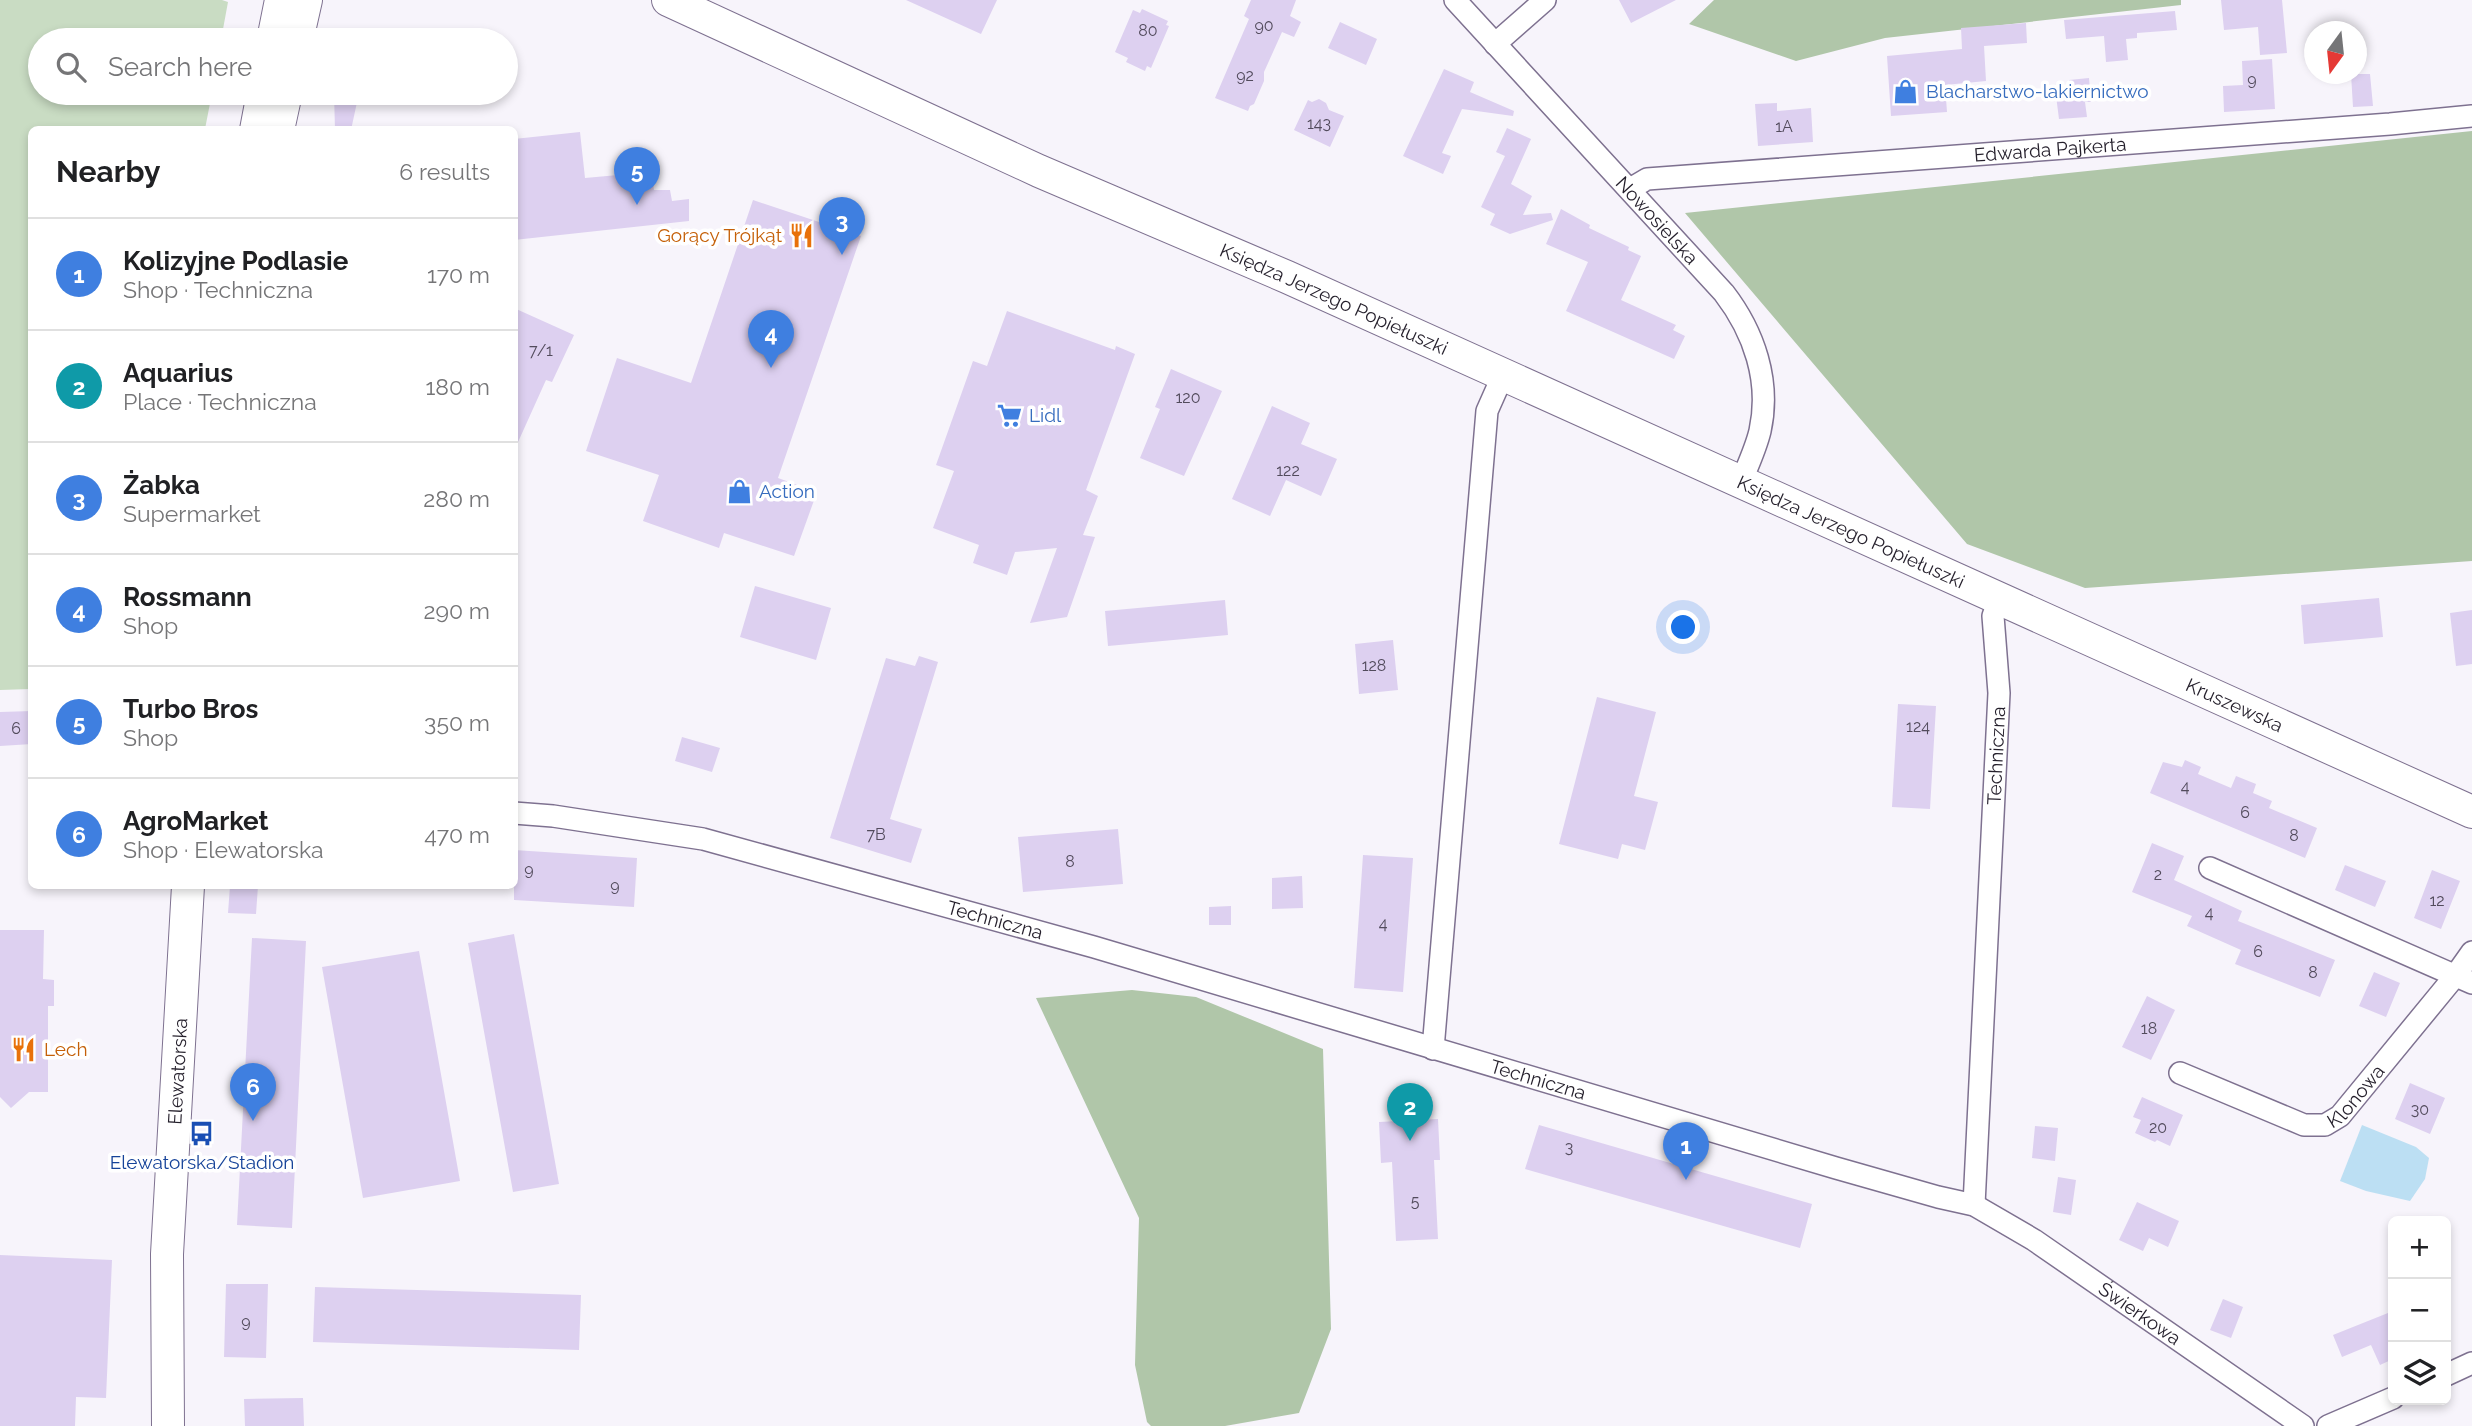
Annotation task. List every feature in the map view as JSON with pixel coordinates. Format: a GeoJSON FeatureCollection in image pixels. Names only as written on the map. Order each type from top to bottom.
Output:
{"type":"FeatureCollection","features":[{"type":"Feature","properties":{"kind":"street"},"geometry":{"type":"LineString","coordinates":[[275,28],[281,0]]}},
{"type":"Feature","properties":{"kind":"street"},"geometry":{"type":"LineString","coordinates":[[300,28],[306,0]]}},
{"type":"Feature","properties":{"kind":"street","name":"Księdza Jerzego Popiełuszki"},"geometry":{"type":"LineString","coordinates":[[668,0],[1039,171],[1287,277],[1999,599]]}},
{"type":"Feature","properties":{"kind":"street","name":"Nowosielska"},"geometry":{"type":"LineString","coordinates":[[1455,0],[1630,189],[1736,309],[1751,336],[1760,370],[1762,414],[1760,431],[1741,482]]}},
{"type":"Feature","properties":{"kind":"street"},"geometry":{"type":"LineString","coordinates":[[1495,44],[1545,0]]}},
{"type":"Feature","properties":{"kind":"street"},"geometry":{"type":"LineString","coordinates":[[257,126],[261,105]]}},
{"type":"Feature","properties":{"kind":"street"},"geometry":{"type":"LineString","coordinates":[[279,126],[283,105]]}},
{"type":"Feature","properties":{"kind":"street","name":"Edwarda Pajkerta"},"geometry":{"type":"LineString","coordinates":[[1630,189],[1647,179],[2472,116]]}},
{"type":"Feature","properties":{"kind":"street"},"geometry":{"type":"LineString","coordinates":[[1433,1049],[1487,411],[1503,375]]}},
{"type":"Feature","properties":{"kind":"street","name":"Techniczna"},"geometry":{"type":"LineString","coordinates":[[518,813],[553,816],[703,839],[1094,947],[1836,1168],[1974,1205],[1999,693],[1993,616],[1999,599]]}},
{"type":"Feature","properties":{"kind":"street","name":"Kruszewska"},"geometry":{"type":"LineString","coordinates":[[1999,599],[2472,812]]}},
{"type":"Feature","properties":{"kind":"street"},"geometry":{"type":"LineString","coordinates":[[2210,868],[2464,979]]}},
{"type":"Feature","properties":{"kind":"street","name":"Elewatorska"},"geometry":{"type":"LineString","coordinates":[[168,1426],[167,1254],[188,889]]}},
{"type":"Feature","properties":{"kind":"street","name":"Klonowa"},"geometry":{"type":"LineString","coordinates":[[2180,1073],[2305,1125],[2325,1125],[2340,1116],[2464,979],[2472,952]]}},
{"type":"Feature","properties":{"kind":"street","name":"Świerkowa"},"geometry":{"type":"LineString","coordinates":[[1974,1205],[2034,1240],[2303,1426]]}},
{"type":"Feature","properties":{"kind":"street"},"geometry":{"type":"LineString","coordinates":[[2451,1373],[2472,1363]]}},
{"type":"Feature","properties":{"kind":"street"},"geometry":{"type":"LineString","coordinates":[[2328,1426],[2388,1400]]}},
{"type":"Feature","properties":{"kind":"green space"},"geometry":{"type":"Polygon","coordinates":[[[0,0],[222,0],[228,2],[223,28],[28,28],[28,105],[210,105],[206,126],[28,126],[28,689],[0,690],[0,0]]]}},
{"type":"Feature","properties":{"kind":"green space"},"geometry":{"type":"Polygon","coordinates":[[[1714,0],[2181,0],[2181,5],[1885,38],[1796,61],[1689,24],[1714,0]]]}},
{"type":"Feature","properties":{"kind":"green space"},"geometry":{"type":"Polygon","coordinates":[[[2472,131],[2472,561],[2085,588],[1967,544],[1685,213],[2472,131]]]}},
{"type":"Feature","properties":{"kind":"green space"},"geometry":{"type":"Polygon","coordinates":[[[1132,990],[1196,997],[1323,1049],[1331,1329],[1299,1413],[1225,1426],[1151,1426],[1147,1422],[1135,1365],[1139,1218],[1036,998],[1132,990]]]}},
{"type":"Feature","properties":{"kind":"water"},"geometry":{"type":"Polygon","coordinates":[[[2362,1125],[2416,1147],[2429,1158],[2425,1179],[2410,1201],[2366,1191],[2340,1181],[2362,1125]]]}},
{"type":"Feature","properties":{"kind":"building"},"geometry":{"type":"Polygon","coordinates":[[[906,0],[997,0],[981,34],[906,0]]]}},
{"type":"Feature","properties":{"kind":"building"},"geometry":{"type":"Polygon","coordinates":[[[1251,0],[1296,0],[1290,16],[1301,22],[1294,37],[1282,32],[1264,72],[1264,81],[1248,111],[1215,98],[1249,19],[1244,16],[1251,0]]]}},
{"type":"Feature","properties":{"kind":"building"},"geometry":{"type":"Polygon","coordinates":[[[1619,0],[1676,0],[1631,23],[1619,0]]]}},
{"type":"Feature","properties":{"kind":"building"},"geometry":{"type":"Polygon","coordinates":[[[2221,0],[2282,0],[2287,53],[2260,55],[2258,27],[2224,30],[2221,0]]]}},
{"type":"Feature","properties":{"kind":"building"},"geometry":{"type":"Polygon","coordinates":[[[1142,9],[1168,21],[1166,25],[1169,26],[1151,68],[1147,66],[1145,71],[1126,62],[1128,58],[1115,52],[1133,10],[1140,13],[1142,9]]]}},
{"type":"Feature","properties":{"kind":"building"},"geometry":{"type":"Polygon","coordinates":[[[2175,11],[2177,30],[2137,33],[2137,38],[2126,39],[2128,60],[2106,62],[2104,36],[2066,39],[2064,20],[2175,11]]]}},
{"type":"Feature","properties":{"kind":"building"},"geometry":{"type":"Polygon","coordinates":[[[1340,22],[1377,39],[1366,65],[1328,48],[1340,22]]]}},
{"type":"Feature","properties":{"kind":"building"},"geometry":{"type":"Polygon","coordinates":[[[2026,23],[2027,43],[1984,46],[1986,81],[1945,85],[1947,112],[1891,116],[1887,56],[1962,49],[1961,28],[2026,23]]]}},
{"type":"Feature","properties":{"kind":"building"},"geometry":{"type":"Polygon","coordinates":[[[2272,59],[2275,109],[2224,112],[2223,86],[2243,85],[2242,61],[2272,59]]]}},
{"type":"Feature","properties":{"kind":"building"},"geometry":{"type":"Polygon","coordinates":[[[1444,69],[1474,82],[1470,92],[1514,111],[1513,116],[1462,109],[1442,153],[1451,156],[1443,174],[1403,156],[1444,69]]]}},
{"type":"Feature","properties":{"kind":"building"},"geometry":{"type":"Polygon","coordinates":[[[2367,74],[2370,74],[2373,106],[2353,107],[2352,84],[2367,84],[2367,74]]]}},
{"type":"Feature","properties":{"kind":"building"},"geometry":{"type":"Polygon","coordinates":[[[2089,78],[2091,102],[2085,102],[2087,117],[2059,119],[2055,88],[2070,86],[2069,80],[2089,78]]]}},
{"type":"Feature","properties":{"kind":"building"},"geometry":{"type":"Polygon","coordinates":[[[1319,99],[1326,103],[1329,110],[1344,116],[1330,147],[1294,130],[1308,100],[1312,102],[1319,99]]]}},
{"type":"Feature","properties":{"kind":"building"},"geometry":{"type":"Polygon","coordinates":[[[1777,103],[1777,111],[1811,108],[1813,142],[1758,146],[1755,104],[1777,103]]]}},
{"type":"Feature","properties":{"kind":"building"},"geometry":{"type":"Polygon","coordinates":[[[334,105],[356,105],[352,126],[335,126],[334,105]]]}},
{"type":"Feature","properties":{"kind":"building"},"geometry":{"type":"Polygon","coordinates":[[[1507,128],[1531,139],[1511,184],[1532,196],[1523,215],[1551,213],[1553,220],[1510,234],[1490,225],[1495,214],[1481,207],[1505,156],[1496,152],[1507,128]]]}},
{"type":"Feature","properties":{"kind":"building"},"geometry":{"type":"Polygon","coordinates":[[[580,132],[585,178],[651,172],[654,190],[670,190],[672,201],[689,199],[689,221],[518,240],[518,139],[580,132]]]}},
{"type":"Feature","properties":{"kind":"building"},"geometry":{"type":"Polygon","coordinates":[[[753,200],[861,236],[778,478],[817,492],[794,556],[724,533],[719,548],[643,521],[659,475],[586,451],[617,358],[691,383],[753,200]]]}},
{"type":"Feature","properties":{"kind":"building"},"geometry":{"type":"Polygon","coordinates":[[[1561,209],[1590,225],[1589,228],[1629,247],[1628,250],[1641,256],[1621,300],[1676,325],[1673,330],[1685,336],[1674,359],[1566,311],[1588,262],[1546,244],[1561,209]]]}},
{"type":"Feature","properties":{"kind":"building"},"geometry":{"type":"Polygon","coordinates":[[[518,310],[574,335],[552,382],[546,380],[518,442],[518,310]]]}},
{"type":"Feature","properties":{"kind":"building","name":"Lidl"},"geometry":{"type":"Polygon","coordinates":[[[1007,311],[1115,350],[1116,346],[1135,354],[1086,490],[1098,496],[1083,535],[1095,537],[1067,617],[1030,623],[1057,548],[1015,552],[1007,575],[973,563],[979,545],[933,528],[954,471],[936,465],[973,361],[987,366],[1007,311]]]}},
{"type":"Feature","properties":{"kind":"building"},"geometry":{"type":"Polygon","coordinates":[[[1171,369],[1222,391],[1184,476],[1140,458],[1160,409],[1155,407],[1171,369]]]}},
{"type":"Feature","properties":{"kind":"building"},"geometry":{"type":"Polygon","coordinates":[[[1272,406],[1310,423],[1301,444],[1337,459],[1321,496],[1286,480],[1270,516],[1232,499],[1272,406]]]}},
{"type":"Feature","properties":{"kind":"building"},"geometry":{"type":"Polygon","coordinates":[[[755,586],[831,608],[816,660],[740,637],[755,586]]]}},
{"type":"Feature","properties":{"kind":"building"},"geometry":{"type":"Polygon","coordinates":[[[2379,598],[2383,637],[2304,644],[2301,605],[2379,598]]]}},
{"type":"Feature","properties":{"kind":"building"},"geometry":{"type":"Polygon","coordinates":[[[1225,600],[1228,635],[1108,646],[1105,611],[1225,600]]]}},
{"type":"Feature","properties":{"kind":"building"},"geometry":{"type":"Polygon","coordinates":[[[2472,610],[2472,664],[2456,666],[2450,613],[2472,610]]]}},
{"type":"Feature","properties":{"kind":"building"},"geometry":{"type":"Polygon","coordinates":[[[1393,640],[1398,690],[1359,694],[1355,644],[1393,640]]]}},
{"type":"Feature","properties":{"kind":"building"},"geometry":{"type":"Polygon","coordinates":[[[919,656],[938,662],[890,819],[922,829],[911,863],[830,838],[886,658],[915,666],[919,656]]]}},
{"type":"Feature","properties":{"kind":"building"},"geometry":{"type":"Polygon","coordinates":[[[1597,697],[1656,712],[1634,796],[1658,802],[1645,850],[1622,844],[1618,859],[1559,844],[1597,697]]]}},
{"type":"Feature","properties":{"kind":"building"},"geometry":{"type":"Polygon","coordinates":[[[1898,704],[1936,706],[1930,809],[1892,807],[1898,704]]]}},
{"type":"Feature","properties":{"kind":"building"},"geometry":{"type":"Polygon","coordinates":[[[28,711],[28,744],[0,746],[0,712],[28,711]]]}},
{"type":"Feature","properties":{"kind":"building"},"geometry":{"type":"Polygon","coordinates":[[[682,737],[720,748],[712,772],[675,761],[682,737]]]}},
{"type":"Feature","properties":{"kind":"building"},"geometry":{"type":"Polygon","coordinates":[[[2185,760],[2201,767],[2198,774],[2231,788],[2236,776],[2256,784],[2253,793],[2272,801],[2269,808],[2317,828],[2305,858],[2150,793],[2163,762],[2182,767],[2185,760]]]}},
{"type":"Feature","properties":{"kind":"building"},"geometry":{"type":"Polygon","coordinates":[[[1118,829],[1123,884],[1023,892],[1018,837],[1118,829]]]}},
{"type":"Feature","properties":{"kind":"building"},"geometry":{"type":"Polygon","coordinates":[[[2152,843],[2184,856],[2174,880],[2242,911],[2238,921],[2335,960],[2320,997],[2235,964],[2241,950],[2187,926],[2192,916],[2132,892],[2152,843]]]}},
{"type":"Feature","properties":{"kind":"building"},"geometry":{"type":"Polygon","coordinates":[[[518,850],[637,858],[634,907],[514,900],[514,889],[518,889],[518,850]]]}},
{"type":"Feature","properties":{"kind":"building"},"geometry":{"type":"Polygon","coordinates":[[[1363,855],[1413,858],[1403,992],[1354,988],[1363,855]]]}},
{"type":"Feature","properties":{"kind":"building"},"geometry":{"type":"Polygon","coordinates":[[[2345,865],[2386,881],[2375,907],[2335,890],[2345,865]]]}},
{"type":"Feature","properties":{"kind":"building"},"geometry":{"type":"Polygon","coordinates":[[[2432,870],[2460,881],[2441,929],[2414,918],[2432,870]]]}},
{"type":"Feature","properties":{"kind":"building"},"geometry":{"type":"Polygon","coordinates":[[[1302,876],[1303,908],[1272,909],[1272,878],[1302,876]]]}},
{"type":"Feature","properties":{"kind":"building"},"geometry":{"type":"Polygon","coordinates":[[[230,889],[258,889],[256,914],[228,913],[230,889]]]}},
{"type":"Feature","properties":{"kind":"building"},"geometry":{"type":"Polygon","coordinates":[[[1231,906],[1231,925],[1209,925],[1209,907],[1231,906]]]}},
{"type":"Feature","properties":{"kind":"building","name":"Lech"},"geometry":{"type":"Polygon","coordinates":[[[0,930],[44,930],[43,979],[54,980],[54,1006],[48,1006],[48,1092],[29,1092],[11,1108],[0,1097],[0,930]]]}},
{"type":"Feature","properties":{"kind":"building"},"geometry":{"type":"Polygon","coordinates":[[[514,934],[559,1184],[513,1192],[468,943],[514,934]]]}},
{"type":"Feature","properties":{"kind":"building"},"geometry":{"type":"Polygon","coordinates":[[[252,938],[306,941],[292,1228],[237,1225],[252,938]]]}},
{"type":"Feature","properties":{"kind":"building"},"geometry":{"type":"Polygon","coordinates":[[[419,951],[460,1181],[363,1198],[322,967],[419,951]]]}},
{"type":"Feature","properties":{"kind":"building"},"geometry":{"type":"Polygon","coordinates":[[[2374,972],[2400,983],[2386,1017],[2359,1006],[2374,972]]]}},
{"type":"Feature","properties":{"kind":"building"},"geometry":{"type":"Polygon","coordinates":[[[2147,996],[2175,1010],[2151,1060],[2122,1047],[2147,996]]]}},
{"type":"Feature","properties":{"kind":"building"},"geometry":{"type":"Polygon","coordinates":[[[2410,1083],[2445,1098],[2430,1134],[2395,1119],[2410,1083]]]}},
{"type":"Feature","properties":{"kind":"building"},"geometry":{"type":"Polygon","coordinates":[[[2142,1097],[2183,1115],[2170,1146],[2135,1133],[2141,1120],[2133,1117],[2142,1097]]]}},
{"type":"Feature","properties":{"kind":"building"},"geometry":{"type":"Polygon","coordinates":[[[1438,1119],[1440,1160],[1434,1160],[1438,1239],[1396,1241],[1392,1162],[1381,1163],[1379,1122],[1438,1119]]]}},
{"type":"Feature","properties":{"kind":"building"},"geometry":{"type":"Polygon","coordinates":[[[1539,1125],[1812,1204],[1800,1248],[1525,1169],[1539,1125]]]}},
{"type":"Feature","properties":{"kind":"building"},"geometry":{"type":"Polygon","coordinates":[[[2035,1126],[2058,1128],[2055,1161],[2032,1158],[2035,1126]]]}},
{"type":"Feature","properties":{"kind":"building"},"geometry":{"type":"Polygon","coordinates":[[[2058,1177],[2076,1180],[2071,1215],[2053,1212],[2058,1177]]]}},
{"type":"Feature","properties":{"kind":"building"},"geometry":{"type":"Polygon","coordinates":[[[2137,1202],[2179,1221],[2168,1247],[2149,1238],[2143,1251],[2119,1240],[2137,1202]]]}},
{"type":"Feature","properties":{"kind":"building"},"geometry":{"type":"Polygon","coordinates":[[[0,1255],[112,1260],[106,1398],[76,1397],[75,1426],[0,1426],[0,1255]]]}},
{"type":"Feature","properties":{"kind":"building"},"geometry":{"type":"Polygon","coordinates":[[[226,1284],[268,1284],[266,1358],[224,1357],[226,1284]]]}},
{"type":"Feature","properties":{"kind":"building"},"geometry":{"type":"Polygon","coordinates":[[[315,1287],[581,1295],[579,1350],[313,1342],[315,1287]]]}},
{"type":"Feature","properties":{"kind":"building"},"geometry":{"type":"Polygon","coordinates":[[[2223,1299],[2243,1307],[2231,1338],[2210,1330],[2223,1299]]]}},
{"type":"Feature","properties":{"kind":"building"},"geometry":{"type":"Polygon","coordinates":[[[2388,1313],[2388,1361],[2380,1365],[2371,1345],[2342,1357],[2333,1335],[2388,1313]]]}},
{"type":"Feature","properties":{"kind":"building"},"geometry":{"type":"Polygon","coordinates":[[[303,1398],[304,1426],[245,1426],[244,1399],[303,1398]]]}},
{"type":"Feature","properties":{"kind":"place","name":"Blacharstwo-lakiernictwo"},"geometry":{"type":"Point","coordinates":[1906,91]}},
{"type":"Feature","properties":{"kind":"place","name":"Turbo Bros"},"geometry":{"type":"Point","coordinates":[637,205]}},
{"type":"Feature","properties":{"kind":"place","name":"Gorący Trójkąt"},"geometry":{"type":"Point","coordinates":[802,235]}},
{"type":"Feature","properties":{"kind":"place","name":"Żabka"},"geometry":{"type":"Point","coordinates":[842,255]}},
{"type":"Feature","properties":{"kind":"place","name":"Rossmann"},"geometry":{"type":"Point","coordinates":[771,368]}},
{"type":"Feature","properties":{"kind":"place","name":"Lidl"},"geometry":{"type":"Point","coordinates":[1009,415]}},
{"type":"Feature","properties":{"kind":"place","name":"Action"},"geometry":{"type":"Point","coordinates":[739,491]}},
{"type":"Feature","properties":{"kind":"place","name":"Lech"},"geometry":{"type":"Point","coordinates":[24,1049]}},
{"type":"Feature","properties":{"kind":"place","name":"AgroMarket"},"geometry":{"type":"Point","coordinates":[253,1121]}},
{"type":"Feature","properties":{"kind":"place","name":"Elewatorska/Stadion"},"geometry":{"type":"Point","coordinates":[202,1134]}},
{"type":"Feature","properties":{"kind":"place","name":"Aquarius"},"geometry":{"type":"Point","coordinates":[1410,1141]}},
{"type":"Feature","properties":{"kind":"place","name":"Kolizyjne Podlasie"},"geometry":{"type":"Point","coordinates":[1686,1180]}}]}
